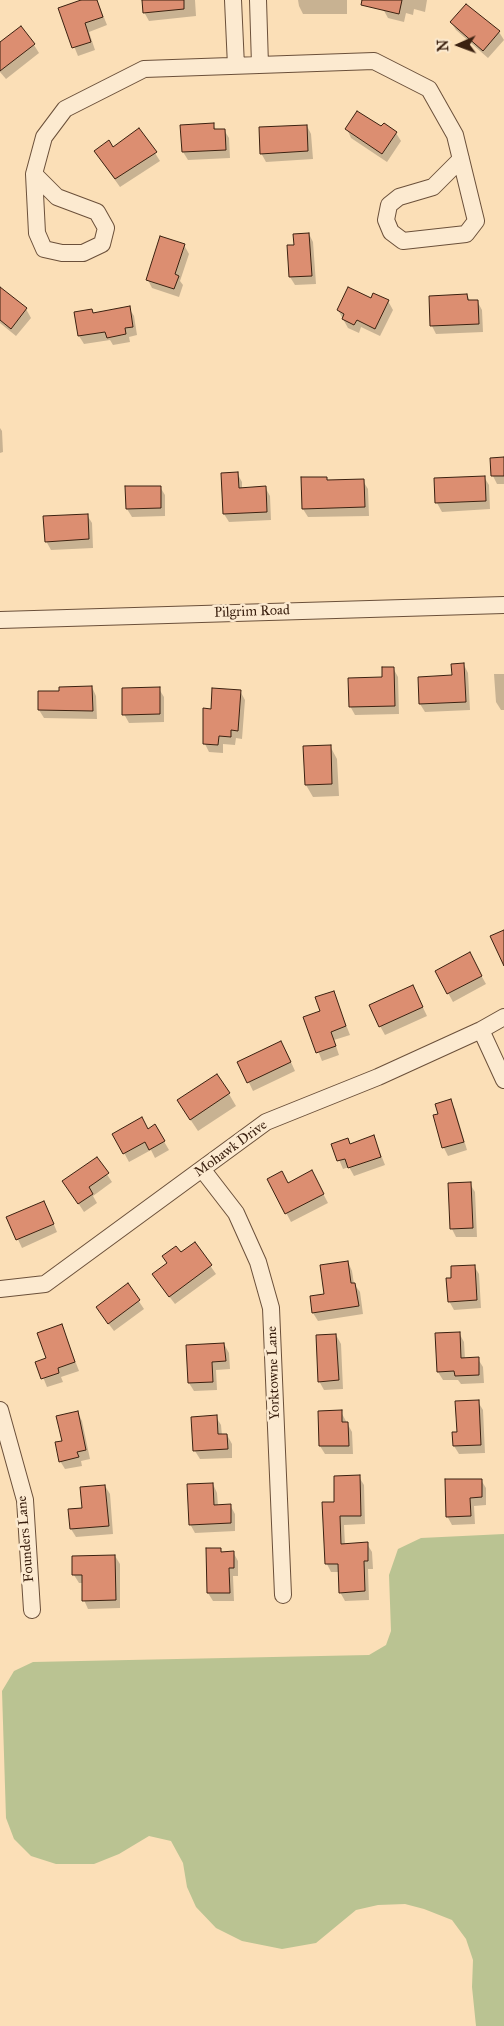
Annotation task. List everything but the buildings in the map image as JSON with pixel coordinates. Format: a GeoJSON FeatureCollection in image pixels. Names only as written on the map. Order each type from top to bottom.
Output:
{"type":"FeatureCollection","features":[{"type":"Feature","properties":{"kind":"street"},"geometry":{"type":"LineString","coordinates":[[233,0],[236,66]]}},
{"type":"Feature","properties":{"kind":"street"},"geometry":{"type":"LineString","coordinates":[[258,0],[260,65]]}},
{"type":"Feature","properties":{"kind":"street"},"geometry":{"type":"LineString","coordinates":[[34,174],[57,197],[98,212],[106,228],[102,244],[83,253],[62,253],[44,249],[37,233],[34,174],[44,137],[65,108],[144,69],[374,61],[429,90],[455,135],[461,159],[476,221],[466,234],[403,241],[391,232],[386,220],[389,205],[399,197],[433,187],[461,159]]}},
{"type":"Feature","properties":{"kind":"street","name":"Pilgrim Road"},"geometry":{"type":"LineString","coordinates":[[0,620],[504,605]]}},
{"type":"Feature","properties":{"kind":"street","name":"Mohawk Drive"},"geometry":{"type":"LineString","coordinates":[[0,1289],[45,1284],[266,1122],[378,1078],[481,1030],[504,1017]]}},
{"type":"Feature","properties":{"kind":"street"},"geometry":{"type":"LineString","coordinates":[[481,1030],[504,1080]]}},
{"type":"Feature","properties":{"kind":"street","name":"Yorktowne Lane"},"geometry":{"type":"LineString","coordinates":[[202,1169],[236,1213],[258,1262],[271,1308],[283,1595]]}},
{"type":"Feature","properties":{"kind":"street","name":"Founders Lane"},"geometry":{"type":"LineString","coordinates":[[0,1410],[25,1500],[32,1610]]}},
{"type":"Feature","properties":{"kind":"green space"},"geometry":{"type":"Polygon","coordinates":[[[504,1534],[504,2026],[476,2026],[472,1987],[473,1960],[466,1939],[452,1920],[424,1909],[405,1904],[378,1905],[356,1910],[316,1943],[282,1949],[242,1941],[216,1928],[196,1907],[187,1887],[183,1863],[171,1841],[149,1836],[119,1854],[94,1864],[56,1864],[31,1856],[14,1839],[6,1818],[2,1691],[14,1671],[33,1662],[369,1655],[386,1645],[391,1631],[389,1575],[398,1549],[421,1538],[504,1534]]]}}]}
